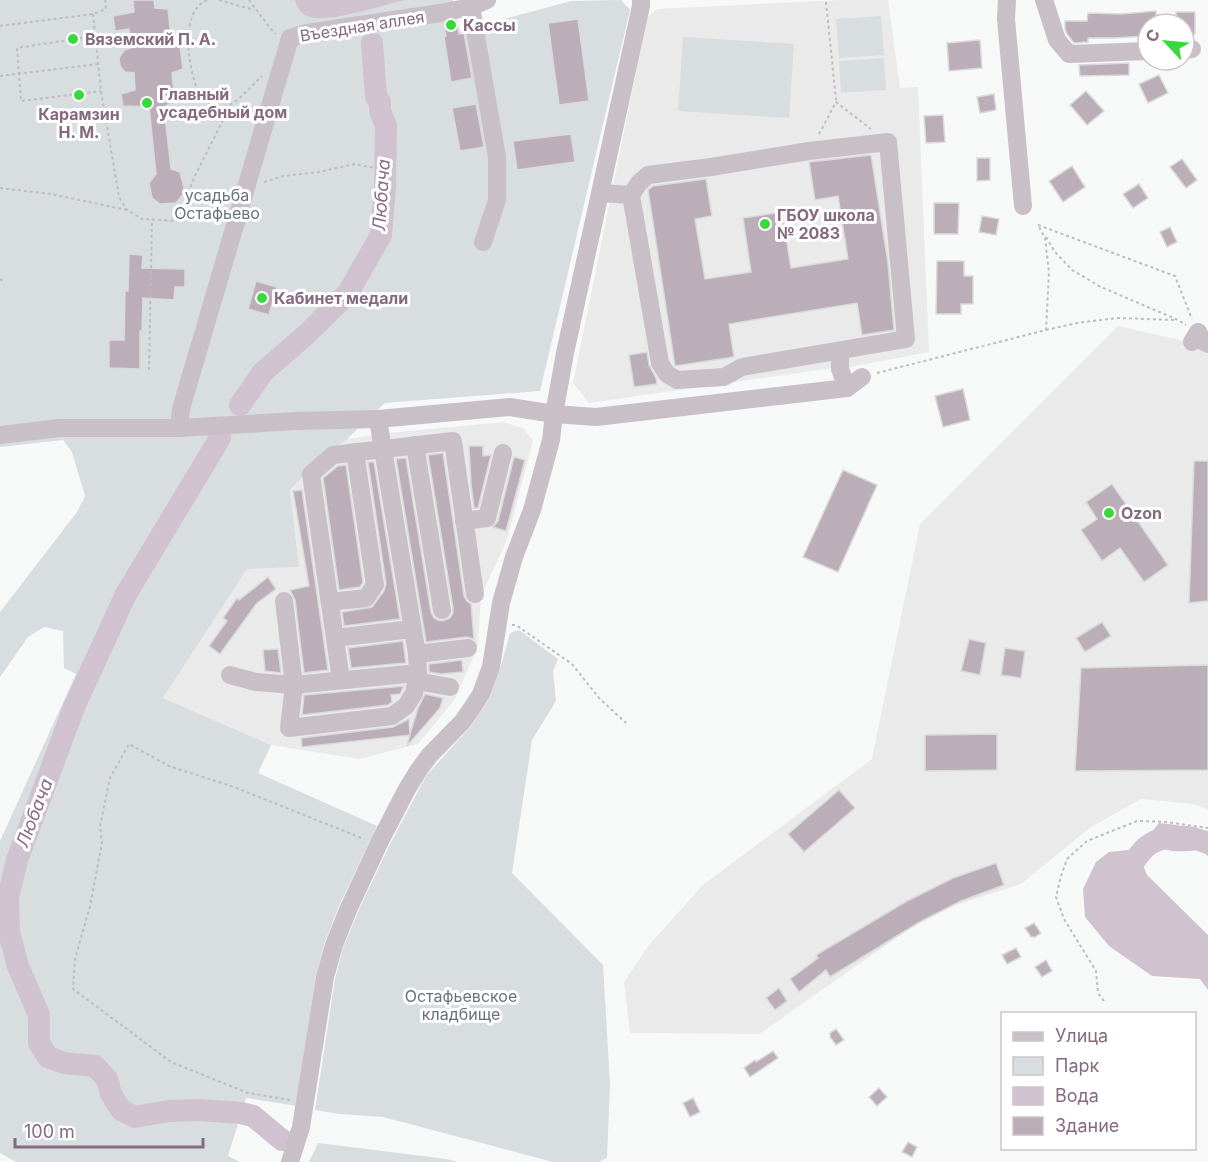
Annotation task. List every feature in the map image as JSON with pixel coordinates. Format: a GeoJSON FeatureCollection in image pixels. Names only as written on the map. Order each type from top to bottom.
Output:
{"type":"FeatureCollection","features":[{"type":"Feature","properties":{"kind":"street"},"geometry":{"type":"LineString","coordinates":[[290,1162],[301,1127],[325,977],[334,945],[348,910],[380,841],[418,771],[429,756],[463,721],[486,681],[491,667],[501,603],[514,557],[532,510],[551,440],[568,341],[641,0]]}},
{"type":"Feature","properties":{"kind":"street"},"geometry":{"type":"LineString","coordinates":[[1007,0],[1006,19],[1023,206]]}},
{"type":"Feature","properties":{"kind":"street"},"geometry":{"type":"LineString","coordinates":[[1044,0],[1057,40],[1069,54],[1136,51]]}},
{"type":"Feature","properties":{"kind":"street"},"geometry":{"type":"LineString","coordinates":[[479,4],[497,157],[497,201],[483,242]]}},
{"type":"Feature","properties":{"kind":"street","name":"Въездная аллея"},"geometry":{"type":"LineString","coordinates":[[290,38],[307,33],[395,20],[479,4]]}},
{"type":"Feature","properties":{"kind":"street"},"geometry":{"type":"LineString","coordinates":[[179,428],[181,409],[290,38]]}},
{"type":"Feature","properties":{"kind":"street"},"geometry":{"type":"LineString","coordinates":[[888,142],[906,339],[742,368],[724,377],[677,380],[667,374],[660,363],[631,195],[648,175],[809,151],[888,142]]}},
{"type":"Feature","properties":{"kind":"street"},"geometry":{"type":"LineString","coordinates":[[601,193],[631,195]]}},
{"type":"Feature","properties":{"kind":"street"},"geometry":{"type":"LineString","coordinates":[[840,351],[840,369],[854,383]]}},
{"type":"Feature","properties":{"kind":"street"},"geometry":{"type":"LineString","coordinates":[[0,435],[60,428],[179,428],[378,419],[510,407],[554,414],[596,417],[854,383]]}},
{"type":"Feature","properties":{"kind":"street"},"geometry":{"type":"LineString","coordinates":[[284,601],[294,684],[289,728],[392,716],[406,706],[414,693],[417,654],[378,419]]}},
{"type":"Feature","properties":{"kind":"street"},"geometry":{"type":"LineString","coordinates":[[341,680],[310,474],[333,455],[453,441],[475,594]]}},
{"type":"Feature","properties":{"kind":"street"},"geometry":{"type":"LineString","coordinates":[[415,445],[442,610]]}},
{"type":"Feature","properties":{"kind":"street"},"geometry":{"type":"LineString","coordinates":[[330,602],[366,598],[375,585],[355,453]]}},
{"type":"Feature","properties":{"kind":"street"},"geometry":{"type":"LineString","coordinates":[[464,521],[487,518],[503,453]]}},
{"type":"Feature","properties":{"kind":"street"},"geometry":{"type":"LineString","coordinates":[[335,638],[412,629]]}},
{"type":"Feature","properties":{"kind":"street"},"geometry":{"type":"LineString","coordinates":[[417,654],[468,648]]}},
{"type":"Feature","properties":{"kind":"street"},"geometry":{"type":"LineString","coordinates":[[230,675],[256,682],[294,684],[417,677],[450,687]]}},
{"type":"Feature","properties":{"kind":"path"},"geometry":{"type":"LineString","coordinates":[[0,26],[93,14],[106,9],[105,0]]}},
{"type":"Feature","properties":{"kind":"path"},"geometry":{"type":"LineString","coordinates":[[207,0],[195,10],[191,22],[188,52],[196,88],[212,107],[219,109],[231,105]]}},
{"type":"Feature","properties":{"kind":"path"},"geometry":{"type":"LineString","coordinates":[[219,0],[256,10]]}},
{"type":"Feature","properties":{"kind":"path"},"geometry":{"type":"LineString","coordinates":[[249,0],[279,37],[290,38]]}},
{"type":"Feature","properties":{"kind":"path"},"geometry":{"type":"LineString","coordinates":[[809,151],[836,102],[826,2]]}},
{"type":"Feature","properties":{"kind":"path"},"geometry":{"type":"LineString","coordinates":[[93,14],[101,92],[119,196],[127,210]]}},
{"type":"Feature","properties":{"kind":"path"},"geometry":{"type":"LineString","coordinates":[[95,36],[17,48],[21,101],[101,92]]}},
{"type":"Feature","properties":{"kind":"path"},"geometry":{"type":"LineString","coordinates":[[0,75],[98,64]]}},
{"type":"Feature","properties":{"kind":"path"},"geometry":{"type":"LineString","coordinates":[[178,221],[193,180],[231,105],[263,75]]}},
{"type":"Feature","properties":{"kind":"path"},"geometry":{"type":"LineString","coordinates":[[836,102],[888,142]]}},
{"type":"Feature","properties":{"kind":"path"},"geometry":{"type":"LineString","coordinates":[[247,187],[284,176],[319,172],[354,164],[380,169]]}},
{"type":"Feature","properties":{"kind":"path"},"geometry":{"type":"LineString","coordinates":[[0,188],[51,194],[127,210],[141,219],[178,221],[239,213]]}},
{"type":"Feature","properties":{"kind":"path"},"geometry":{"type":"LineString","coordinates":[[149,370],[152,219]]}},
{"type":"Feature","properties":{"kind":"path"},"geometry":{"type":"LineString","coordinates":[[1038,225],[1175,276],[1199,339]]}},
{"type":"Feature","properties":{"kind":"path"},"geometry":{"type":"LineString","coordinates":[[1038,225],[1055,252],[1072,270],[1101,287],[1178,320],[1199,339]]}},
{"type":"Feature","properties":{"kind":"path"},"geometry":{"type":"LineString","coordinates":[[1038,225],[1045,238],[1049,272],[1046,330]]}},
{"type":"Feature","properties":{"kind":"path"},"geometry":{"type":"LineString","coordinates":[[854,383],[1077,323],[1116,318],[1178,320]]}},
{"type":"Feature","properties":{"kind":"path"},"geometry":{"type":"LineString","coordinates":[[511,625],[516,625],[572,664],[599,698],[626,723]]}},
{"type":"Feature","properties":{"kind":"path"},"geometry":{"type":"LineString","coordinates":[[305,1103],[248,1093],[171,1062],[73,989],[75,960],[90,906],[102,843],[100,826],[110,778],[129,744],[169,766],[234,787],[370,841]]}},
{"type":"Feature","properties":{"kind":"path"},"geometry":{"type":"LineString","coordinates":[[1104,1001],[1098,993],[1096,971],[1065,919],[1056,897],[1067,858],[1087,841],[1137,821],[1166,822],[1208,828]]}},
{"type":"Feature","properties":{"kind":"shaded area","name":"ГБОУ школа № 2083"},"geometry":{"type":"Polygon","coordinates":[[[841,0],[888,0],[900,88],[918,87],[929,352],[840,369],[833,368],[589,403],[573,383],[647,18],[657,9],[841,0]]]}},
{"type":"Feature","properties":{"kind":"shaded area"},"geometry":{"type":"Polygon","coordinates":[[[1118,326],[1184,341],[1208,354],[1208,809],[1192,804],[1141,799],[1091,827],[1021,884],[932,913],[759,1034],[630,1033],[624,982],[649,945],[703,885],[872,759],[920,524],[1118,326]]]}},
{"type":"Feature","properties":{"kind":"shaded area"},"geometry":{"type":"Polygon","coordinates":[[[503,422],[523,428],[533,441],[507,540],[481,596],[478,646],[455,699],[418,744],[359,759],[271,745],[163,698],[247,569],[299,567],[290,490],[310,469],[347,439],[503,422]]]}},
{"type":"Feature","properties":{"kind":"green space","name":"усадьба Остафьево"},"geometry":{"type":"Polygon","coordinates":[[[0,0],[453,0],[459,31],[571,1],[621,0],[630,10],[540,391],[385,403],[347,439],[310,469],[290,490],[299,567],[247,569],[163,698],[271,745],[258,773],[377,826],[339,906],[325,942],[316,975],[296,1106],[246,1098],[228,1156],[240,1162],[16,1162],[0,1153],[0,841],[76,674],[64,668],[63,631],[44,627],[28,637],[0,677],[0,612],[77,512],[85,496],[72,452],[63,440],[0,447],[0,0]]]}},
{"type":"Feature","properties":{"kind":"green space"},"geometry":{"type":"Polygon","coordinates":[[[881,16],[884,55],[839,58],[836,19],[881,16]]]}},
{"type":"Feature","properties":{"kind":"green space"},"geometry":{"type":"Polygon","coordinates":[[[683,37],[794,44],[789,118],[678,111],[683,37]]]}},
{"type":"Feature","properties":{"kind":"green space"},"geometry":{"type":"Polygon","coordinates":[[[884,58],[886,90],[841,93],[839,61],[884,58]]]}},
{"type":"Feature","properties":{"kind":"green space","name":"Остафьевское кладбище"},"geometry":{"type":"Polygon","coordinates":[[[519,630],[558,659],[553,671],[556,701],[532,740],[512,873],[603,965],[610,1084],[607,1158],[598,1162],[553,1162],[383,1117],[315,1110],[335,979],[343,948],[357,914],[426,776],[471,726],[489,699],[510,633],[519,630]]]}},
{"type":"Feature","properties":{"kind":"green space"},"geometry":{"type":"Polygon","coordinates":[[[318,1143],[446,1159],[459,1162],[309,1162],[318,1143]]]}},
{"type":"Feature","properties":{"kind":"water"},"geometry":{"type":"Polygon","coordinates":[[[295,0],[404,0],[342,16],[318,18],[302,13],[295,0]]]}},
{"type":"Feature","properties":{"kind":"water"},"geometry":{"type":"Polygon","coordinates":[[[1159,823],[1208,833],[1208,856],[1199,850],[1174,851],[1162,849],[1150,843],[1154,829],[1159,823]]]}},
{"type":"Feature","properties":{"kind":"water"},"geometry":{"type":"Polygon","coordinates":[[[1128,850],[1139,855],[1147,875],[1208,935],[1208,990],[1200,979],[1152,976],[1109,946],[1085,917],[1083,889],[1096,862],[1109,852],[1128,850]]]}},
{"type":"Feature","properties":{"kind":"building","name":"Главный усадебный дом"},"geometry":{"type":"Polygon","coordinates":[[[133,0],[154,0],[155,8],[168,9],[171,37],[179,38],[183,69],[172,73],[175,101],[164,107],[171,169],[180,172],[185,192],[176,203],[160,204],[152,198],[149,183],[156,174],[149,107],[123,106],[121,94],[135,90],[134,73],[125,72],[120,66],[119,58],[124,50],[131,48],[129,29],[115,31],[113,16],[134,12],[133,0]]]}},
{"type":"Feature","properties":{"kind":"building"},"geometry":{"type":"Polygon","coordinates":[[[1088,13],[1136,13],[1136,37],[1088,38],[1088,42],[1074,43],[1065,29],[1065,21],[1087,21],[1088,13]]]}},
{"type":"Feature","properties":{"kind":"building"},"geometry":{"type":"Polygon","coordinates":[[[578,19],[589,101],[559,105],[548,23],[578,19]]]}},
{"type":"Feature","properties":{"kind":"building"},"geometry":{"type":"Polygon","coordinates":[[[457,21],[459,34],[464,33],[472,78],[451,82],[443,24],[457,21]]]}},
{"type":"Feature","properties":{"kind":"building"},"geometry":{"type":"Polygon","coordinates":[[[980,40],[982,68],[949,71],[947,43],[980,40]]]}},
{"type":"Feature","properties":{"kind":"building"},"geometry":{"type":"Polygon","coordinates":[[[1129,63],[1129,75],[1080,76],[1079,65],[1129,63]]]}},
{"type":"Feature","properties":{"kind":"building"},"geometry":{"type":"Polygon","coordinates":[[[1159,75],[1168,93],[1148,103],[1139,84],[1159,75]]]}},
{"type":"Feature","properties":{"kind":"building"},"geometry":{"type":"Polygon","coordinates":[[[1086,91],[1104,111],[1087,125],[1070,105],[1086,91]]]}},
{"type":"Feature","properties":{"kind":"building"},"geometry":{"type":"Polygon","coordinates":[[[994,94],[996,110],[980,113],[977,97],[994,94]]]}},
{"type":"Feature","properties":{"kind":"building"},"geometry":{"type":"Polygon","coordinates":[[[476,104],[484,147],[460,151],[452,108],[476,104]]]}},
{"type":"Feature","properties":{"kind":"building"},"geometry":{"type":"Polygon","coordinates":[[[943,115],[945,142],[926,143],[924,116],[943,115]]]}},
{"type":"Feature","properties":{"kind":"building"},"geometry":{"type":"Polygon","coordinates":[[[571,134],[575,162],[517,170],[513,141],[571,134]]]}},
{"type":"Feature","properties":{"kind":"building"},"geometry":{"type":"Polygon","coordinates":[[[871,155],[888,263],[894,330],[862,335],[857,303],[729,324],[734,357],[675,366],[648,190],[653,186],[706,179],[712,216],[695,219],[705,279],[751,272],[743,218],[782,212],[791,268],[848,259],[838,196],[815,200],[809,162],[871,155]]]}},
{"type":"Feature","properties":{"kind":"building"},"geometry":{"type":"Polygon","coordinates":[[[977,158],[990,158],[990,180],[977,181],[977,158]]]}},
{"type":"Feature","properties":{"kind":"building"},"geometry":{"type":"Polygon","coordinates":[[[1182,159],[1197,180],[1186,188],[1170,167],[1182,159]]]}},
{"type":"Feature","properties":{"kind":"building"},"geometry":{"type":"Polygon","coordinates":[[[1072,166],[1085,187],[1063,202],[1049,181],[1072,166]]]}},
{"type":"Feature","properties":{"kind":"building"},"geometry":{"type":"Polygon","coordinates":[[[1139,184],[1148,198],[1133,208],[1123,194],[1139,184]]]}},
{"type":"Feature","properties":{"kind":"building"},"geometry":{"type":"Polygon","coordinates":[[[934,203],[959,203],[958,234],[934,234],[934,203]]]}},
{"type":"Feature","properties":{"kind":"building"},"geometry":{"type":"Polygon","coordinates":[[[982,216],[999,219],[996,235],[979,232],[982,216]]]}},
{"type":"Feature","properties":{"kind":"building"},"geometry":{"type":"Polygon","coordinates":[[[1170,227],[1177,242],[1167,247],[1160,232],[1170,227]]]}},
{"type":"Feature","properties":{"kind":"building"},"geometry":{"type":"Polygon","coordinates":[[[129,254],[143,255],[142,268],[185,269],[185,287],[175,287],[174,300],[143,298],[140,369],[109,368],[109,340],[124,340],[125,291],[128,291],[129,254]]]}},
{"type":"Feature","properties":{"kind":"building"},"geometry":{"type":"Polygon","coordinates":[[[937,261],[964,261],[964,276],[973,276],[973,304],[961,304],[961,314],[936,314],[937,261]]]}},
{"type":"Feature","properties":{"kind":"building","name":"Кабинет медали"},"geometry":{"type":"Polygon","coordinates":[[[256,281],[277,287],[269,315],[248,309],[256,281]]]}},
{"type":"Feature","properties":{"kind":"building"},"geometry":{"type":"Polygon","coordinates":[[[647,352],[649,365],[657,384],[634,387],[629,355],[647,352]]]}},
{"type":"Feature","properties":{"kind":"building"},"geometry":{"type":"Polygon","coordinates":[[[963,389],[970,420],[943,427],[935,396],[963,389]]]}},
{"type":"Feature","properties":{"kind":"building"},"geometry":{"type":"Polygon","coordinates":[[[469,446],[483,446],[483,456],[491,455],[478,508],[474,508],[469,446]]]}},
{"type":"Feature","properties":{"kind":"building"},"geometry":{"type":"Polygon","coordinates":[[[443,453],[464,596],[471,604],[474,639],[467,637],[426,642],[396,459],[406,458],[431,612],[434,618],[443,621],[450,618],[453,608],[428,455],[443,453]]]}},
{"type":"Feature","properties":{"kind":"building"},"geometry":{"type":"Polygon","coordinates":[[[514,457],[525,460],[506,531],[493,527],[498,521],[514,457]]]}},
{"type":"Feature","properties":{"kind":"building"},"geometry":{"type":"Polygon","coordinates":[[[1194,461],[1208,461],[1208,601],[1189,603],[1194,461]]]}},
{"type":"Feature","properties":{"kind":"building"},"geometry":{"type":"Polygon","coordinates":[[[368,462],[374,462],[400,619],[344,626],[342,612],[372,607],[384,591],[386,584],[368,462]]]}},
{"type":"Feature","properties":{"kind":"building"},"geometry":{"type":"Polygon","coordinates":[[[346,465],[363,582],[360,587],[339,590],[323,478],[338,466],[346,465]]]}},
{"type":"Feature","properties":{"kind":"building"},"geometry":{"type":"Polygon","coordinates":[[[843,470],[877,485],[838,572],[803,557],[843,470]]]}},
{"type":"Feature","properties":{"kind":"building"},"geometry":{"type":"Polygon","coordinates":[[[1112,484],[1168,565],[1144,582],[1120,548],[1102,561],[1081,530],[1097,519],[1086,502],[1112,484]]]}},
{"type":"Feature","properties":{"kind":"building"},"geometry":{"type":"Polygon","coordinates":[[[302,490],[328,670],[304,673],[295,600],[290,590],[309,586],[293,491],[302,490]]]}},
{"type":"Feature","properties":{"kind":"building"},"geometry":{"type":"Polygon","coordinates":[[[268,577],[276,589],[257,603],[220,654],[209,646],[227,621],[223,618],[237,598],[239,600],[268,577]]]}},
{"type":"Feature","properties":{"kind":"building"},"geometry":{"type":"Polygon","coordinates":[[[1102,622],[1111,636],[1085,652],[1076,638],[1102,622]]]}},
{"type":"Feature","properties":{"kind":"building"},"geometry":{"type":"Polygon","coordinates":[[[969,639],[986,643],[980,675],[961,671],[969,639]]]}},
{"type":"Feature","properties":{"kind":"building"},"geometry":{"type":"Polygon","coordinates":[[[403,641],[406,663],[351,668],[348,648],[403,641]]]}},
{"type":"Feature","properties":{"kind":"building"},"geometry":{"type":"Polygon","coordinates":[[[1005,648],[1025,651],[1021,678],[1001,675],[1005,648]]]}},
{"type":"Feature","properties":{"kind":"building"},"geometry":{"type":"Polygon","coordinates":[[[278,649],[281,673],[265,671],[263,650],[278,649]]]}},
{"type":"Feature","properties":{"kind":"building"},"geometry":{"type":"Polygon","coordinates":[[[462,660],[463,672],[440,674],[429,672],[429,664],[462,660]]]}},
{"type":"Feature","properties":{"kind":"building"},"geometry":{"type":"Polygon","coordinates":[[[1208,665],[1208,770],[1075,771],[1081,668],[1208,665]]]}},
{"type":"Feature","properties":{"kind":"building"},"geometry":{"type":"Polygon","coordinates":[[[404,686],[400,694],[391,695],[392,702],[388,705],[302,715],[304,695],[404,686]]]}},
{"type":"Feature","properties":{"kind":"building"},"geometry":{"type":"Polygon","coordinates":[[[425,694],[443,698],[440,708],[407,746],[410,735],[302,747],[301,738],[393,727],[409,719],[410,734],[425,694]]]}},
{"type":"Feature","properties":{"kind":"building"},"geometry":{"type":"Polygon","coordinates":[[[997,734],[997,770],[925,771],[925,735],[997,734]]]}},
{"type":"Feature","properties":{"kind":"building"},"geometry":{"type":"Polygon","coordinates":[[[839,790],[855,808],[804,852],[788,834],[839,790]]]}},
{"type":"Feature","properties":{"kind":"building"},"geometry":{"type":"Polygon","coordinates":[[[996,863],[1004,885],[961,901],[918,923],[830,977],[826,970],[799,992],[790,979],[818,958],[816,955],[907,901],[953,878],[996,863]]]}},
{"type":"Feature","properties":{"kind":"building"},"geometry":{"type":"Polygon","coordinates":[[[1034,923],[1041,933],[1031,937],[1025,928],[1034,923]]]}},
{"type":"Feature","properties":{"kind":"building"},"geometry":{"type":"Polygon","coordinates":[[[1016,948],[1021,957],[1007,964],[1002,955],[1016,948]]]}},
{"type":"Feature","properties":{"kind":"building"},"geometry":{"type":"Polygon","coordinates":[[[1046,960],[1052,971],[1042,977],[1035,967],[1046,960]]]}},
{"type":"Feature","properties":{"kind":"building"},"geometry":{"type":"Polygon","coordinates":[[[779,988],[787,1001],[775,1010],[766,998],[779,988]]]}},
{"type":"Feature","properties":{"kind":"building"},"geometry":{"type":"Polygon","coordinates":[[[836,1029],[844,1040],[836,1045],[830,1033],[836,1029]]]}},
{"type":"Feature","properties":{"kind":"building"},"geometry":{"type":"Polygon","coordinates":[[[773,1051],[778,1058],[750,1077],[744,1068],[773,1051]]]}},
{"type":"Feature","properties":{"kind":"building"},"geometry":{"type":"Polygon","coordinates":[[[879,1088],[887,1097],[877,1106],[869,1097],[879,1088]]]}},
{"type":"Feature","properties":{"kind":"building"},"geometry":{"type":"Polygon","coordinates":[[[693,1098],[700,1112],[690,1117],[683,1103],[693,1098]]]}},
{"type":"Feature","properties":{"kind":"building"},"geometry":{"type":"Polygon","coordinates":[[[908,1142],[917,1147],[912,1157],[902,1152],[908,1142]]]}},
{"type":"Feature","properties":{"kind":"waterway","name":"Любача"},"geometry":{"type":"LineString","coordinates":[[240,405],[263,372],[308,333],[348,293],[381,235],[386,126],[380,111],[380,102],[376,97],[372,43]]}},
{"type":"Feature","properties":{"kind":"waterway","name":"Любача"},"geometry":{"type":"LineString","coordinates":[[220,438],[126,594],[75,705],[17,860],[8,897],[9,933],[18,966],[39,1015],[39,1043],[48,1057],[64,1063],[95,1066],[107,1079],[111,1094],[121,1110],[135,1117],[168,1111],[200,1110],[241,1113],[253,1116],[282,1140]]}},
{"type":"Feature","properties":{"kind":"waterway","name":"Любача"},"geometry":{"type":"LineString","coordinates":[[1123,879],[1142,851],[1161,839],[1194,838],[1208,843]]}},
{"type":"Feature","properties":{"kind":"place","name":"Кассы"},"geometry":{"type":"Point","coordinates":[451,25]}},
{"type":"Feature","properties":{"kind":"place","name":"Вяземский П. А."},"geometry":{"type":"Point","coordinates":[73,39]}},
{"type":"Feature","properties":{"kind":"place","name":"Карамзин Н. М."},"geometry":{"type":"Point","coordinates":[79,95]}},
{"type":"Feature","properties":{"kind":"place","name":"Главный усадебный дом"},"geometry":{"type":"Point","coordinates":[147,103]}},
{"type":"Feature","properties":{"kind":"place","name":"ГБОУ школа № 2083"},"geometry":{"type":"Point","coordinates":[765,224]}},
{"type":"Feature","properties":{"kind":"place","name":"Кабинет медали"},"geometry":{"type":"Point","coordinates":[262,298]}},
{"type":"Feature","properties":{"kind":"place","name":"Ozon"},"geometry":{"type":"Point","coordinates":[1109,513]}}]}
